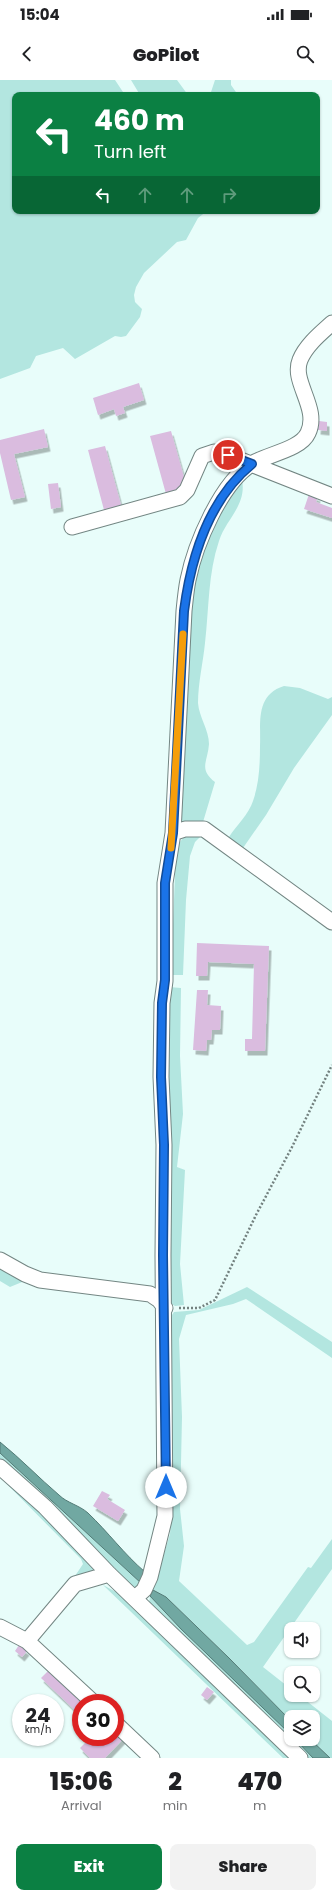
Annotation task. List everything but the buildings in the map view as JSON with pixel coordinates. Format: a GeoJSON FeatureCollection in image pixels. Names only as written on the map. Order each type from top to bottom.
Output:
{"type":"FeatureCollection","features":[{"type":"Feature","properties":{"kind":"street"},"geometry":{"type":"LineString","coordinates":[[143,1588],[165,1516],[164,1145],[161,1077],[162,1003],[165,980],[165,883],[173,833],[184,611],[188,580],[204,531],[214,509],[239,475],[252,464],[302,442],[308,435],[312,416],[300,377],[300,360],[318,336],[332,323]]}},
{"type":"Feature","properties":{"kind":"street"},"geometry":{"type":"LineString","coordinates":[[72,527],[180,497],[187,490],[202,456],[214,452],[252,464],[332,496]]}},
{"type":"Feature","properties":{"kind":"street"},"geometry":{"type":"LineString","coordinates":[[173,833],[185,829],[204,829],[332,922]]}},
{"type":"Feature","properties":{"kind":"street"},"geometry":{"type":"LineString","coordinates":[[0,1260],[25,1274],[40,1280],[150,1294],[159,1300],[165,1308]]}},
{"type":"Feature","properties":{"kind":"street"},"geometry":{"type":"LineString","coordinates":[[0,1467],[45,1507],[109,1574],[143,1588],[300,1758]]}},
{"type":"Feature","properties":{"kind":"street"},"geometry":{"type":"LineString","coordinates":[[27,1642],[75,1584],[109,1574]]}},
{"type":"Feature","properties":{"kind":"street"},"geometry":{"type":"LineString","coordinates":[[0,1627],[27,1642],[84,1694]]}},
{"type":"Feature","properties":{"kind":"street"},"geometry":{"type":"LineString","coordinates":[[124,1732],[152,1758]]}},
{"type":"Feature","properties":{"kind":"path"},"geometry":{"type":"LineString","coordinates":[[165,1308],[199,1308],[216,1300],[256,1215],[292,1147],[332,1065]]}},
{"type":"Feature","properties":{"kind":"shaded area"},"geometry":{"type":"Polygon","coordinates":[[[0,80],[115,80],[123,92],[12,92],[12,214],[203,214],[198,218],[186,240],[177,242],[144,273],[136,287],[134,295],[135,302],[142,309],[140,317],[126,336],[115,336],[75,359],[63,348],[36,356],[30,368],[0,379],[0,80]]]}},
{"type":"Feature","properties":{"kind":"shaded area"},"geometry":{"type":"Polygon","coordinates":[[[131,80],[177,80],[186,92],[138,92],[131,80]]]}},
{"type":"Feature","properties":{"kind":"shaded area"},"geometry":{"type":"Polygon","coordinates":[[[215,80],[231,80],[231,85],[236,92],[211,92],[215,80]]]}},
{"type":"Feature","properties":{"kind":"shaded area"},"geometry":{"type":"Polygon","coordinates":[[[242,480],[242,497],[222,533],[215,553],[209,591],[205,643],[199,688],[198,703],[209,739],[205,769],[215,782],[203,822],[184,822],[180,819],[191,595],[197,567],[222,508],[242,480]]]}},
{"type":"Feature","properties":{"kind":"shaded area"},"geometry":{"type":"Polygon","coordinates":[[[284,686],[300,688],[328,699],[332,697],[332,715],[294,768],[266,815],[243,848],[229,837],[249,811],[255,795],[259,767],[260,719],[264,703],[268,696],[275,690],[284,686]]]}},
{"type":"Feature","properties":{"kind":"shaded area"},"geometry":{"type":"Polygon","coordinates":[[[204,833],[195,842],[190,856],[186,900],[183,975],[171,975],[176,850],[183,838],[186,836],[204,833]]]}},
{"type":"Feature","properties":{"kind":"shaded area"},"geometry":{"type":"Polygon","coordinates":[[[169,987],[181,988],[180,1056],[183,1114],[177,1167],[185,1170],[180,1264],[184,1305],[175,1306],[170,1303],[164,1073],[169,987]]]}},
{"type":"Feature","properties":{"kind":"shaded area"},"geometry":{"type":"Polygon","coordinates":[[[0,1265],[27,1280],[10,1287],[0,1281],[0,1265]]]}},
{"type":"Feature","properties":{"kind":"shaded area"},"geometry":{"type":"Polygon","coordinates":[[[247,1287],[332,1342],[332,1358],[246,1299],[233,1304],[186,1315],[179,1339],[182,1417],[180,1509],[184,1546],[179,1581],[247,1645],[254,1642],[308,1567],[311,1568],[332,1539],[332,1569],[295,1622],[284,1622],[284,1637],[263,1667],[284,1684],[284,1702],[308,1702],[318,1710],[284,1710],[284,1714],[166,1597],[153,1590],[170,1534],[172,1506],[170,1318],[174,1312],[199,1310],[247,1287]]]}},
{"type":"Feature","properties":{"kind":"shaded area"},"geometry":{"type":"Polygon","coordinates":[[[0,1442],[62,1498],[84,1510],[95,1520],[145,1572],[142,1584],[0,1453],[0,1442]]]}},
{"type":"Feature","properties":{"kind":"shaded area"},"geometry":{"type":"Polygon","coordinates":[[[0,1453],[142,1584],[139,1588],[130,1586],[0,1462],[0,1453]]]}},
{"type":"Feature","properties":{"kind":"shaded area"},"geometry":{"type":"Polygon","coordinates":[[[0,1470],[93,1567],[94,1573],[71,1582],[83,1564],[81,1559],[0,1477],[0,1470]]]}},
{"type":"Feature","properties":{"kind":"shaded area"},"geometry":{"type":"Polygon","coordinates":[[[103,1585],[122,1595],[293,1758],[283,1758],[103,1585]]]}},
{"type":"Feature","properties":{"kind":"shaded area"},"geometry":{"type":"Polygon","coordinates":[[[153,1590],[166,1597],[229,1658],[284,1714],[284,1728],[181,1629],[150,1596],[153,1590]]]}},
{"type":"Feature","properties":{"kind":"shaded area"},"geometry":{"type":"Polygon","coordinates":[[[150,1596],[181,1629],[282,1724],[284,1726],[284,1736],[149,1603],[150,1596]]]}},
{"type":"Feature","properties":{"kind":"shaded area"},"geometry":{"type":"Polygon","coordinates":[[[320,1712],[332,1721],[332,1758],[330,1758],[317,1746],[320,1746],[320,1712]]]}},
{"type":"Feature","properties":{"kind":"shaded area"},"geometry":{"type":"Polygon","coordinates":[[[294,1746],[302,1746],[313,1758],[306,1758],[294,1746]]]}},
{"type":"Feature","properties":{"kind":"shaded area"},"geometry":{"type":"Polygon","coordinates":[[[302,1746],[317,1746],[330,1758],[313,1758],[302,1746]]]}},
{"type":"Feature","properties":{"kind":"slow traffic"},"geometry":{"type":"LineString","coordinates":[[171,848],[183,634]]}},
{"type":"Feature","properties":{"kind":"route"},"geometry":{"type":"LineString","coordinates":[[166,1487],[165,1308],[163,1255],[164,1145],[161,1077],[162,1003],[165,980],[165,883],[173,833],[176,745],[184,611],[188,580],[195,554],[214,509],[239,475],[252,464],[228,455]]}}]}
